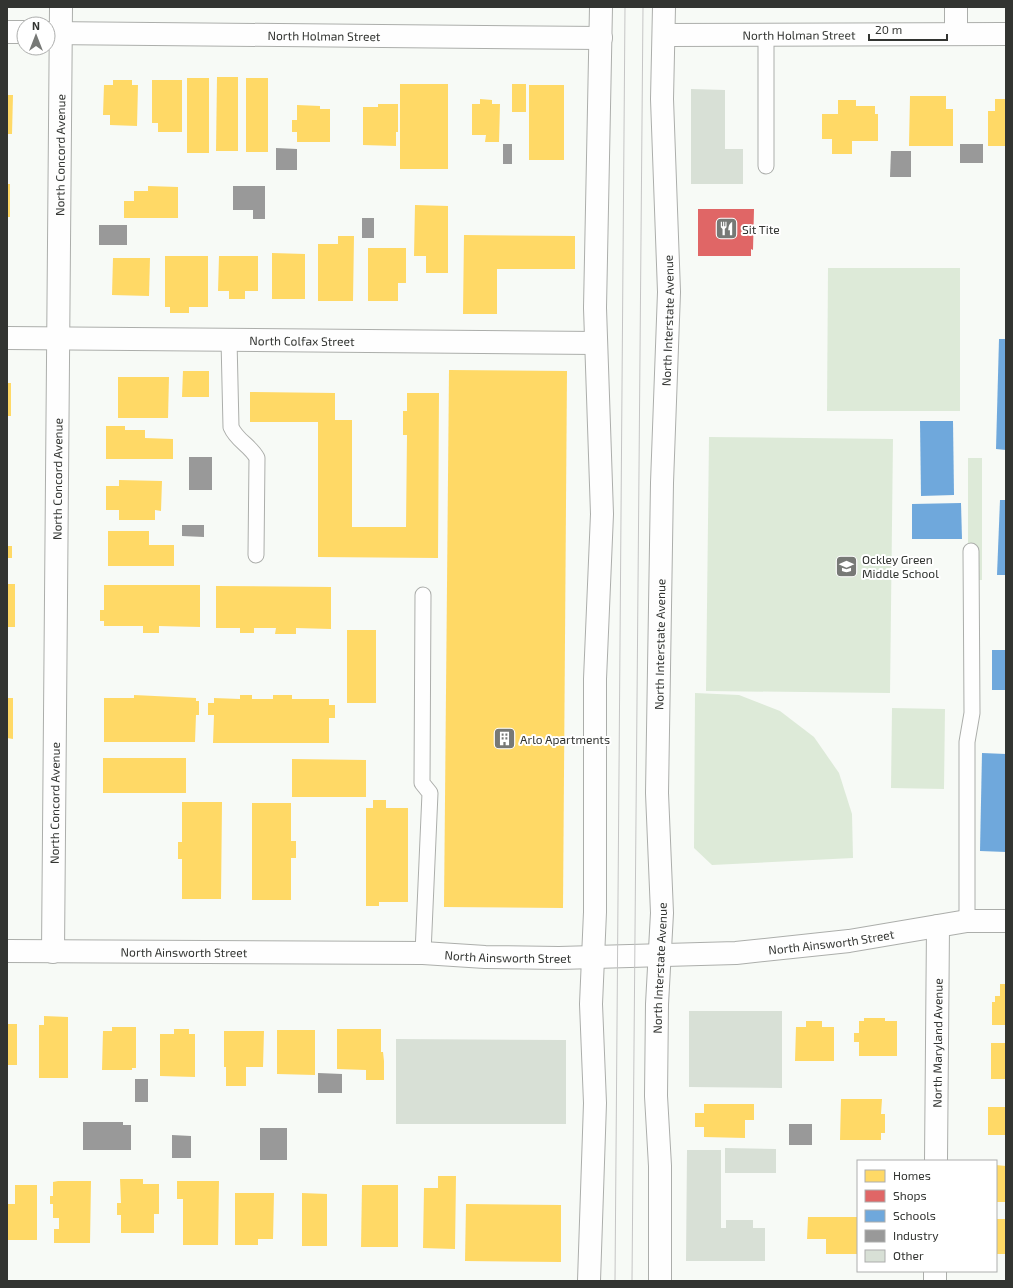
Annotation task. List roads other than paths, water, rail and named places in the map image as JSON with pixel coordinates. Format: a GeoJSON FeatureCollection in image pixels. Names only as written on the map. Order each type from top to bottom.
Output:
{"type":"FeatureCollection","features":[{"type":"Feature","properties":{"kind":"street","name":"North Concord Avenue"},"geometry":{"type":"LineString","coordinates":[[56,26],[61,7]]}},
{"type":"Feature","properties":{"kind":"street"},"geometry":{"type":"LineString","coordinates":[[589,1281],[595,1103],[591,1004],[595,912],[595,679],[602,514],[595,300],[601,7]]}},
{"type":"Feature","properties":{"kind":"street","name":"North Interstate Avenue"},"geometry":{"type":"LineString","coordinates":[[660,1281],[660,1166],[656,1096],[657,1004],[662,906],[657,786],[662,483],[669,292],[662,99],[664,7]]}},
{"type":"Feature","properties":{"kind":"street"},"geometry":{"type":"LineString","coordinates":[[956,7],[956,34]]}},
{"type":"Feature","properties":{"kind":"street","name":"North Holman Street"},"geometry":{"type":"LineString","coordinates":[[56,33],[601,38]]}},
{"type":"Feature","properties":{"kind":"street","name":"North Holman Street"},"geometry":{"type":"LineString","coordinates":[[664,35],[1006,34]]}},
{"type":"Feature","properties":{"kind":"street","name":"North Concord Avenue"},"geometry":{"type":"LineString","coordinates":[[53,952],[58,338],[54,56]]}},
{"type":"Feature","properties":{"kind":"street","name":"North Colfax Street"},"geometry":{"type":"LineString","coordinates":[[7,338],[596,344]]}},
{"type":"Feature","properties":{"kind":"street","name":"North Ainsworth Street"},"geometry":{"type":"LineString","coordinates":[[7,951],[423,953],[485,957],[593,957],[736,953],[849,941],[967,921],[1006,921]]}},
{"type":"Feature","properties":{"kind":"street","name":"North Maryland Avenue"},"geometry":{"type":"LineString","coordinates":[[936,1160],[938,926]]}},
{"type":"Feature","properties":{"kind":"lane"},"geometry":{"type":"LineString","coordinates":[[766,35],[766,166]]}},
{"type":"Feature","properties":{"kind":"lane"},"geometry":{"type":"LineString","coordinates":[[229,340],[231,427],[234,435],[253,451],[257,458],[256,555]]}},
{"type":"Feature","properties":{"kind":"lane"},"geometry":{"type":"LineString","coordinates":[[967,921],[967,742],[972,713],[971,551]]}},
{"type":"Feature","properties":{"kind":"lane"},"geometry":{"type":"LineString","coordinates":[[423,595],[422,783],[430,793],[423,953]]}},
{"type":"Feature","properties":{"kind":"tram line"},"geometry":{"type":"LineString","coordinates":[[615,1281],[625,7]]}},
{"type":"Feature","properties":{"kind":"tram line"},"geometry":{"type":"LineString","coordinates":[[632,1281],[643,7]]}},
{"type":"Feature","properties":{"kind":"place","name":"Sit Tite"},"geometry":{"type":"Point","coordinates":[726,229]}},
{"type":"Feature","properties":{"kind":"place","name":"Ockley Green Middle School"},"geometry":{"type":"Point","coordinates":[847,566]}},
{"type":"Feature","properties":{"kind":"place","name":"Arlo Apartments"},"geometry":{"type":"Point","coordinates":[505,739]}}]}
